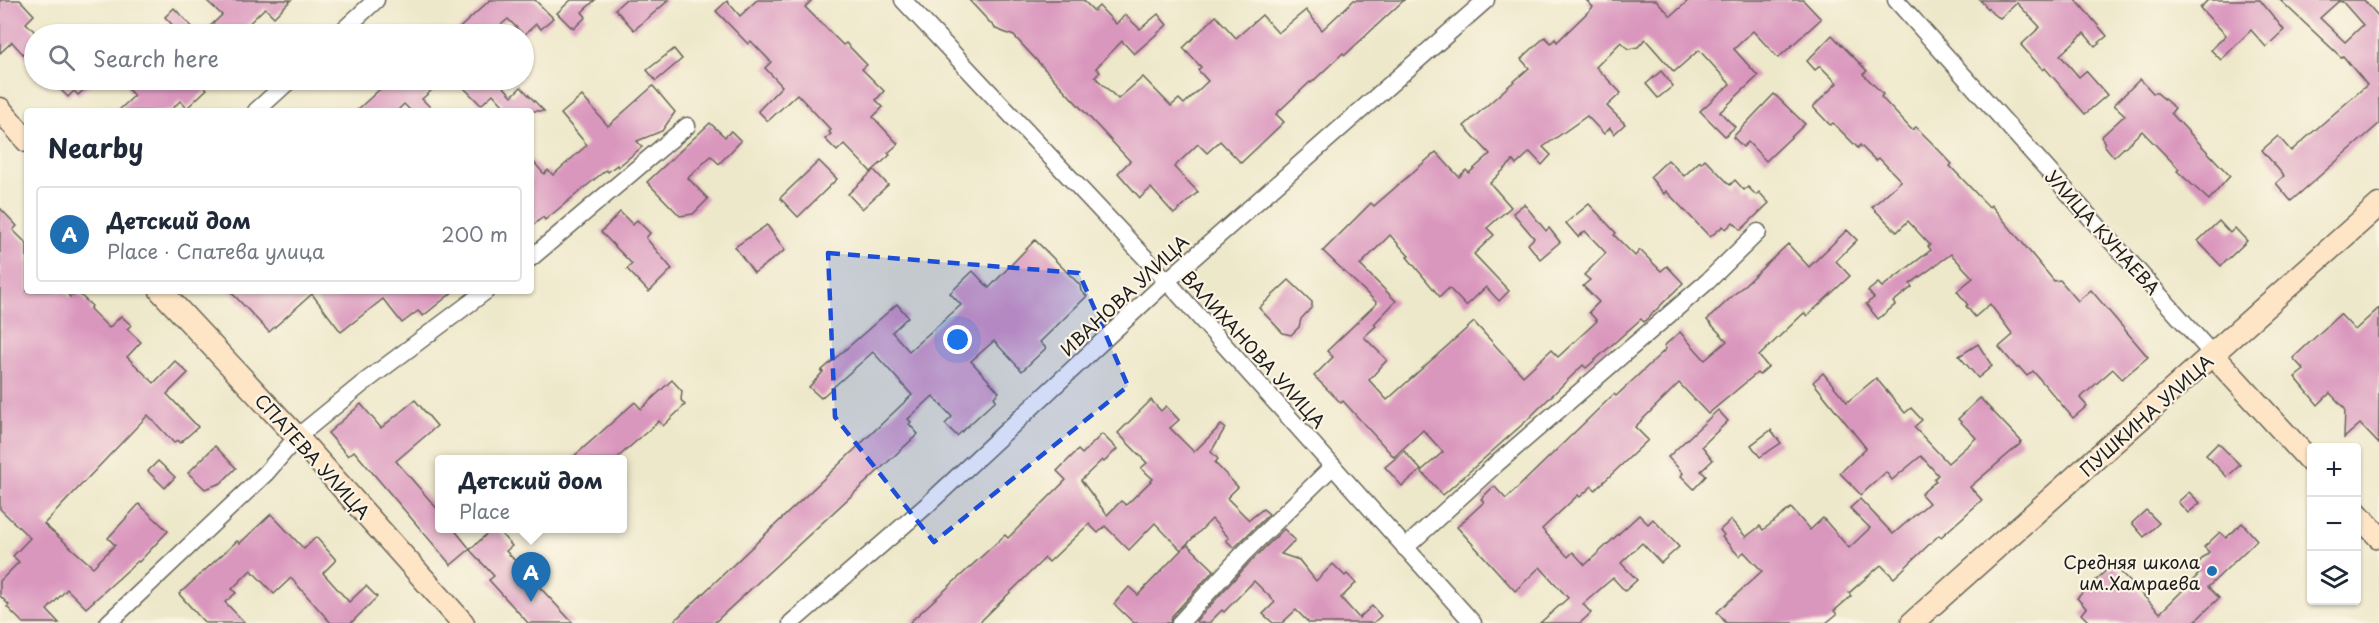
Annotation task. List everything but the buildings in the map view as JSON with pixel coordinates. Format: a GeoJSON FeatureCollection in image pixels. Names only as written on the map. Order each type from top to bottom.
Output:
{"type":"FeatureCollection","features":[{"type":"Feature","properties":{"kind":"street"},"geometry":{"type":"LineString","coordinates":[[350,24],[376,0]]}},
{"type":"Feature","properties":{"kind":"street","name":"ВАЛИХАНОВА УЛИЦА"},"geometry":{"type":"LineString","coordinates":[[903,0],[1167,281],[1473,623]]}},
{"type":"Feature","properties":{"kind":"street","name":"ИВАНОВА УЛИЦА"},"geometry":{"type":"LineString","coordinates":[[791,623],[926,506],[1167,281],[1486,0]]}},
{"type":"Feature","properties":{"kind":"street","name":"УЛИЦА КУНАЕВА"},"geometry":{"type":"LineString","coordinates":[[1896,0],[2307,458]]}},
{"type":"Feature","properties":{"kind":"street"},"geometry":{"type":"LineString","coordinates":[[259,108],[279,90]]}},
{"type":"Feature","properties":{"kind":"street"},"geometry":{"type":"LineString","coordinates":[[0,109],[24,137]]}},
{"type":"Feature","properties":{"kind":"street"},"geometry":{"type":"LineString","coordinates":[[534,255],[687,126]]}},
{"type":"Feature","properties":{"kind":"street","name":"ПУШКИНА УЛИЦА"},"geometry":{"type":"LineString","coordinates":[[1912,623],[2379,205]]}},
{"type":"Feature","properties":{"kind":"street"},"geometry":{"type":"LineString","coordinates":[[1405,548],[1512,450],[1708,281],[1758,232]]}},
{"type":"Feature","properties":{"kind":"street","name":"СПАТЕВА УЛИЦА"},"geometry":{"type":"LineString","coordinates":[[164,294],[297,436],[463,623]]}},
{"type":"Feature","properties":{"kind":"street"},"geometry":{"type":"LineString","coordinates":[[108,623],[266,473],[297,436],[482,294]]}},
{"type":"Feature","properties":{"kind":"street"},"geometry":{"type":"LineString","coordinates":[[1180,623],[1242,555],[1333,466]]}},
{"type":"Feature","properties":{"kind":"street"},"geometry":{"type":"LineString","coordinates":[[2361,517],[2379,537]]}},
{"type":"Feature","properties":{"kind":"highlighted area"},"geometry":{"type":"Polygon","coordinates":[[[828,253],[1079,273],[1128,386],[934,542],[835,417],[828,253]]]}},
{"type":"Feature","properties":{"kind":"place","name":"Средняя школа им.Хамраева"},"geometry":{"type":"Point","coordinates":[2212,571]}},
{"type":"Feature","properties":{"kind":"place","name":"Детский дом"},"geometry":{"type":"Point","coordinates":[531,602]}}]}
